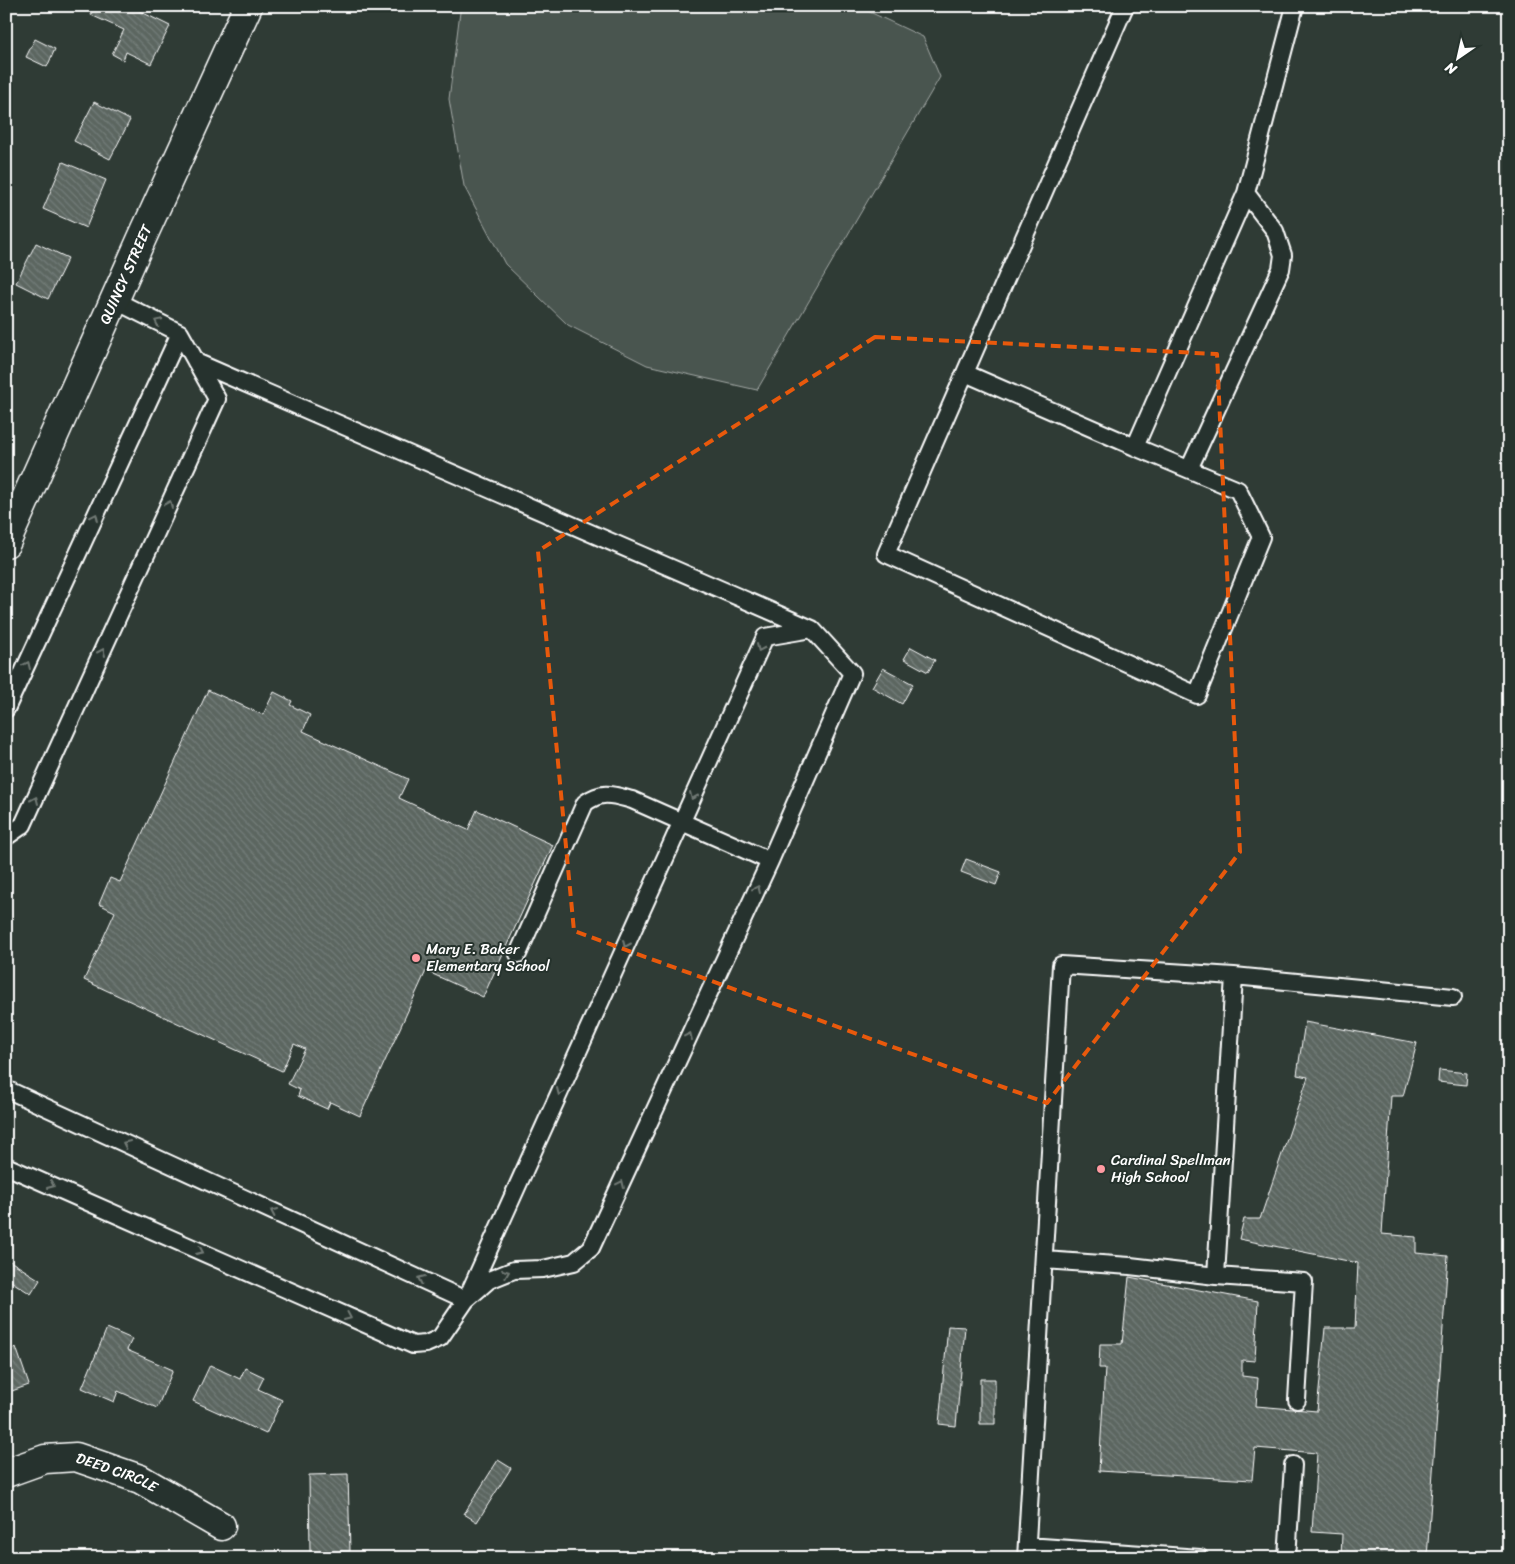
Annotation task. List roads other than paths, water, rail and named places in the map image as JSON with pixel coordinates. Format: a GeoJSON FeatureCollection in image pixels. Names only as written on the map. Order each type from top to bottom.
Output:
{"type":"FeatureCollection","features":[{"type":"Feature","properties":{"kind":"main road","name":"QUINCY STREET"},"geometry":{"type":"LineString","coordinates":[[6,544],[114,300],[248,6]]}},
{"type":"Feature","properties":{"kind":"main road","name":"DEED CIRCLE"},"geometry":{"type":"LineString","coordinates":[[6,1473],[45,1459],[76,1457],[140,1479],[221,1526]]}},
{"type":"Feature","properties":{"kind":"lane"},"geometry":{"type":"LineString","coordinates":[[965,373],[1238,490],[1261,537],[1197,695],[886,554],[1125,6]]}},
{"type":"Feature","properties":{"kind":"lane"},"geometry":{"type":"LineString","coordinates":[[1135,447],[1246,193],[1295,6]]}},
{"type":"Feature","properties":{"kind":"lane"},"geometry":{"type":"LineString","coordinates":[[1189,469],[1280,269],[1283,255],[1275,231],[1246,193]]}},
{"type":"Feature","properties":{"kind":"lane"},"geometry":{"type":"LineString","coordinates":[[6,837],[23,826],[217,399],[180,333],[114,300]]}},
{"type":"Feature","properties":{"kind":"lane"},"geometry":{"type":"LineString","coordinates":[[6,709],[180,333]]}},
{"type":"Feature","properties":{"kind":"lane"},"geometry":{"type":"LineString","coordinates":[[196,362],[812,629],[852,673],[770,861],[591,1248],[574,1262],[543,1268],[514,1270],[489,1280],[466,1300]]}},
{"type":"Feature","properties":{"kind":"lane"},"geometry":{"type":"LineString","coordinates":[[6,1166],[413,1345],[426,1344],[440,1338],[466,1300],[765,637],[812,629]]}},
{"type":"Feature","properties":{"kind":"lane"},"geometry":{"type":"LineString","coordinates":[[518,954],[586,803],[595,796],[610,794],[632,800],[770,861]]}},
{"type":"Feature","properties":{"kind":"lane"},"geometry":{"type":"LineString","coordinates":[[1200,1558],[1026,1552],[1061,965],[1234,976],[1453,996]]}},
{"type":"Feature","properties":{"kind":"lane"},"geometry":{"type":"LineString","coordinates":[[1216,1276],[1234,976]]}},
{"type":"Feature","properties":{"kind":"lane"},"geometry":{"type":"LineString","coordinates":[[6,1089],[466,1300]]}},
{"type":"Feature","properties":{"kind":"lane"},"geometry":{"type":"LineString","coordinates":[[1044,1260],[1304,1282],[1297,1400]]}},
{"type":"Feature","properties":{"kind":"lane"},"geometry":{"type":"LineString","coordinates":[[1287,1558],[1293,1464]]}},
{"type":"Feature","properties":{"kind":"place","name":"Mary E. Baker Elementary School"},"geometry":{"type":"Point","coordinates":[416,958]}},
{"type":"Feature","properties":{"kind":"place","name":"Cardinal Spellman High School"},"geometry":{"type":"Point","coordinates":[1101,1169]}}]}
